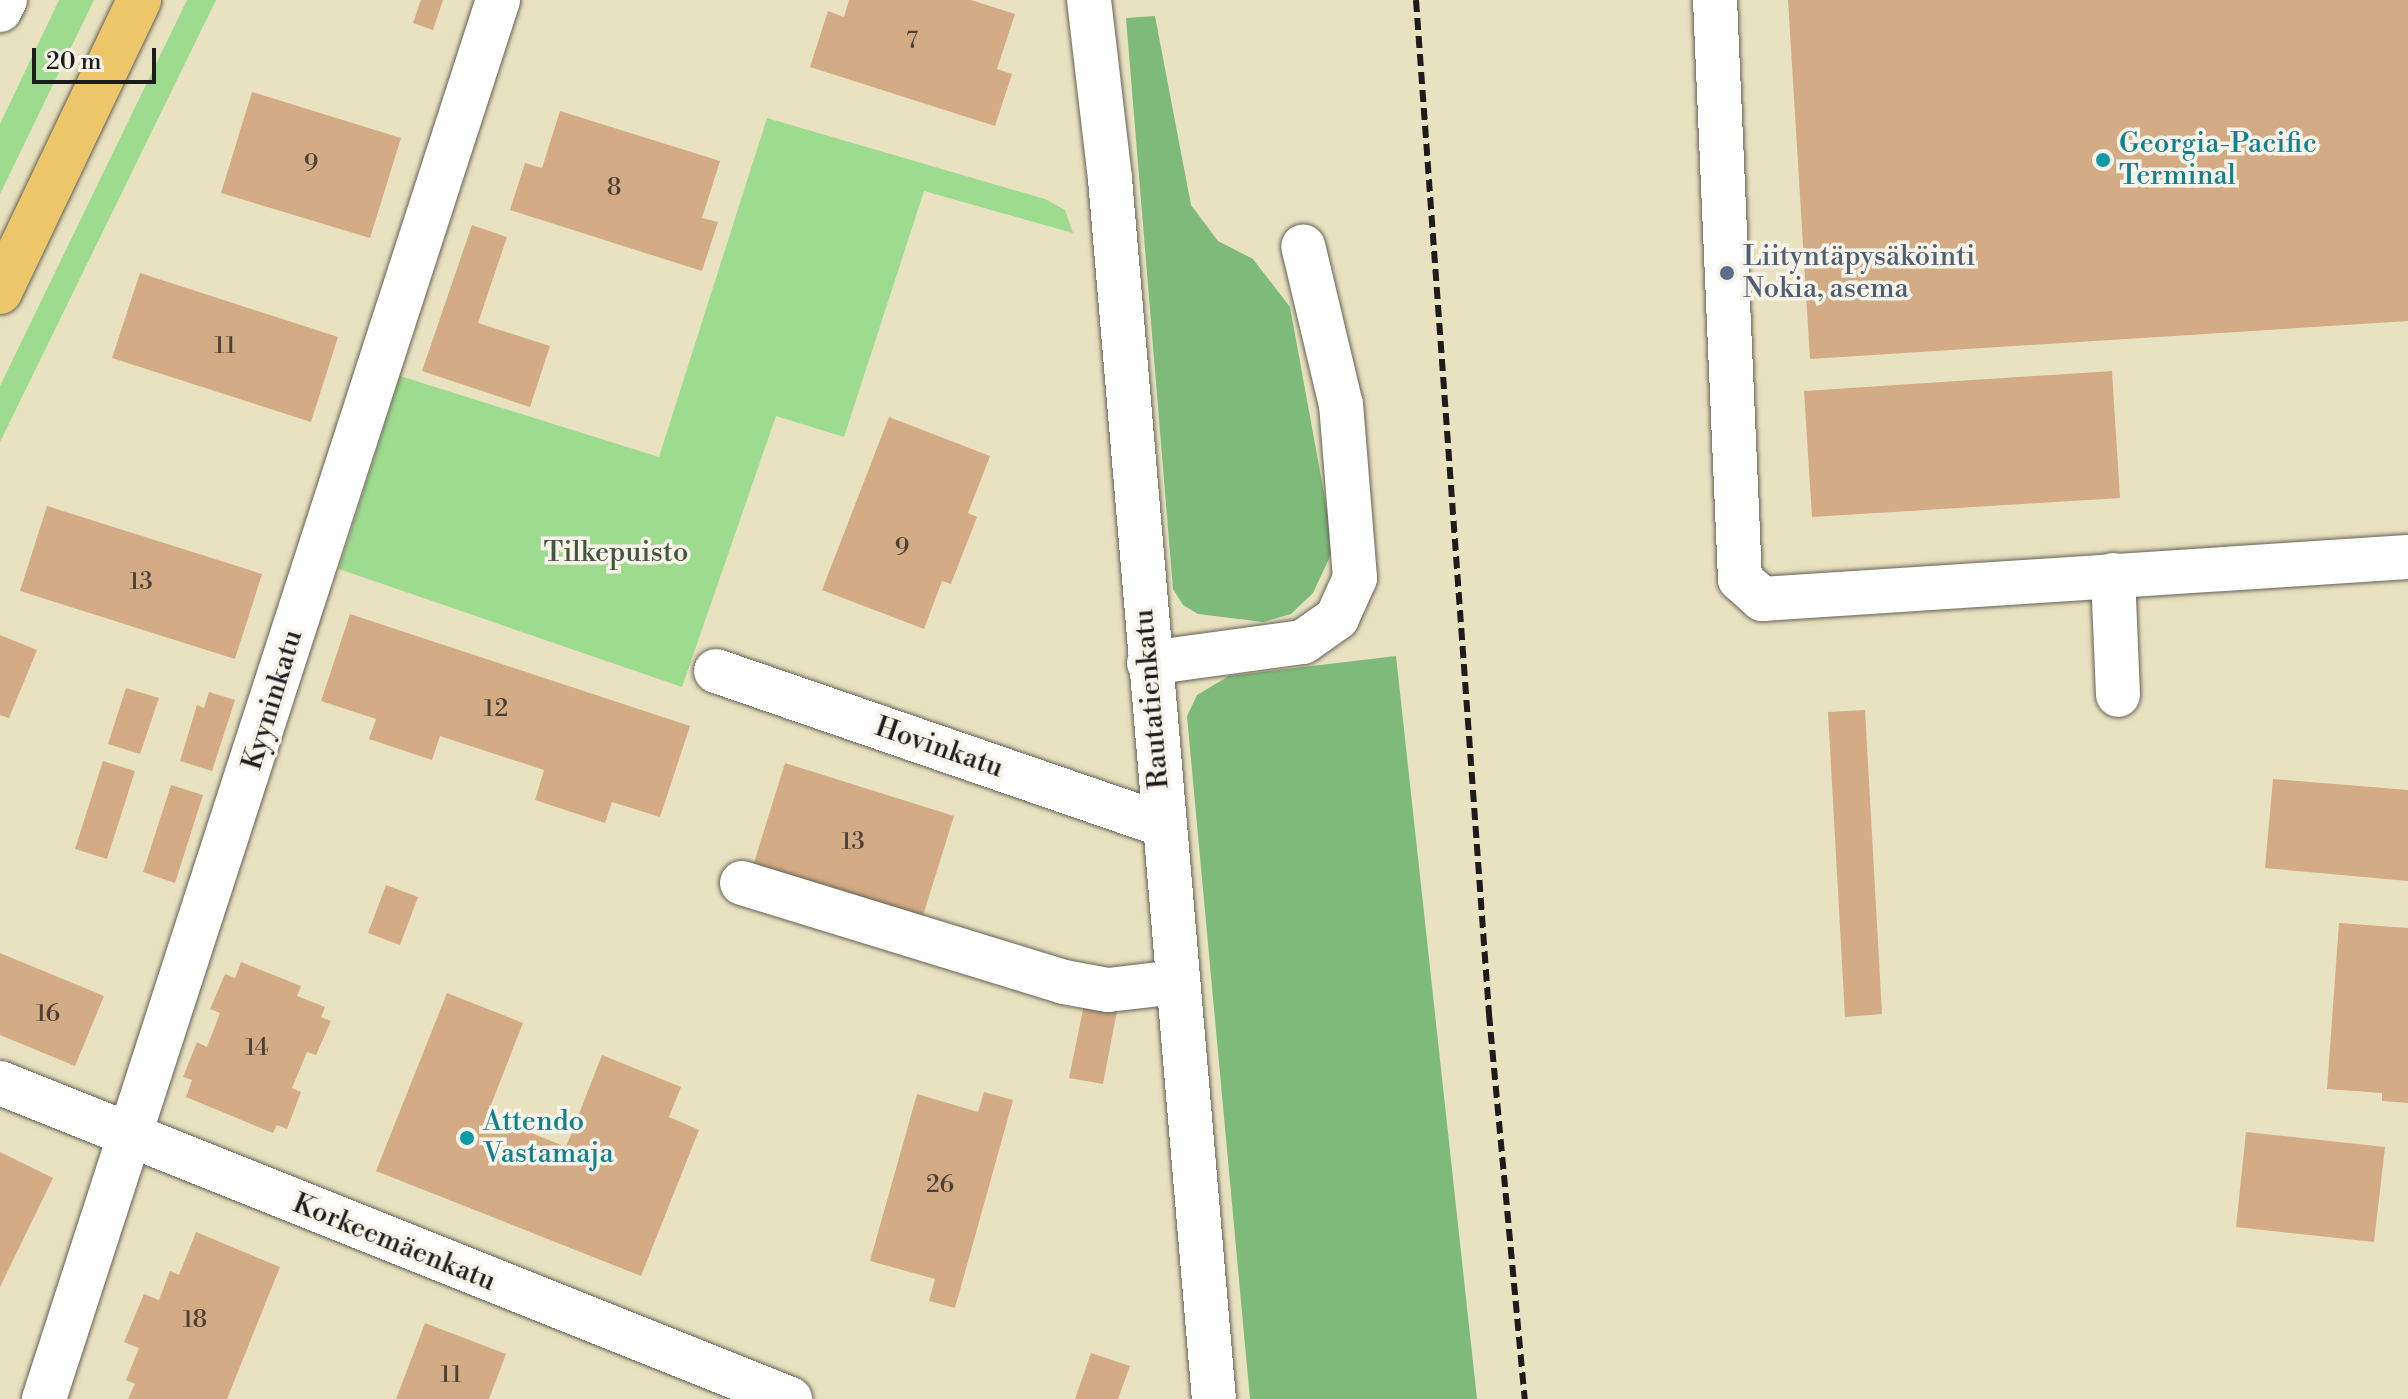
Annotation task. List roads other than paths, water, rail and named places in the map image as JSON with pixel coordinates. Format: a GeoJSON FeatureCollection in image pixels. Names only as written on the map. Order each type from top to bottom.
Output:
{"type":"FeatureCollection","features":[{"type":"Feature","properties":{"kind":"main road"},"geometry":{"type":"LineString","coordinates":[[0,292],[139,0]]}},
{"type":"Feature","properties":{"kind":"street"},"geometry":{"type":"LineString","coordinates":[[0,10],[5,0]]}},
{"type":"Feature","properties":{"kind":"street","name":"Kyyninkatu"},"geometry":{"type":"LineString","coordinates":[[44,1399],[498,0]]}},
{"type":"Feature","properties":{"kind":"street","name":"Rautatienkatu"},"geometry":{"type":"LineString","coordinates":[[1089,0],[1110,179],[1162,825],[1214,1399]]}},
{"type":"Feature","properties":{"kind":"street"},"geometry":{"type":"LineString","coordinates":[[1715,0],[1740,579],[1762,599],[2408,557]]}},
{"type":"Feature","properties":{"kind":"street"},"geometry":{"type":"LineString","coordinates":[[1149,663],[1303,642],[1337,618],[1355,578],[1341,405],[1303,246]]}},
{"type":"Feature","properties":{"kind":"street"},"geometry":{"type":"LineString","coordinates":[[2113,575],[2118,695]]}},
{"type":"Feature","properties":{"kind":"street","name":"Hovinkatu"},"geometry":{"type":"LineString","coordinates":[[716,671],[1162,825]]}},
{"type":"Feature","properties":{"kind":"street"},"geometry":{"type":"LineString","coordinates":[[742,883],[1064,982],[1108,990],[1176,982]]}},
{"type":"Feature","properties":{"kind":"street","name":"Korkeemäenkatu"},"geometry":{"type":"LineString","coordinates":[[0,1083],[790,1399]]}},
{"type":"Feature","properties":{"kind":"railway"},"geometry":{"type":"LineString","coordinates":[[1416,0],[1489,1014],[1525,1399]]}},
{"type":"Feature","properties":{"kind":"place","name":"Georgia-Pacific Terminal"},"geometry":{"type":"Point","coordinates":[2103,160]}},
{"type":"Feature","properties":{"kind":"place","name":"Liityntäpysäköinti Nokia, asema"},"geometry":{"type":"Point","coordinates":[1727,273]}},
{"type":"Feature","properties":{"kind":"place","name":"Attendo Vastamaja"},"geometry":{"type":"Point","coordinates":[467,1138]}},
{"type":"Feature","properties":{"kind":"park label","name":"Tilkepuisto"},"geometry":{"type":"Point","coordinates":[616,553]}}]}
